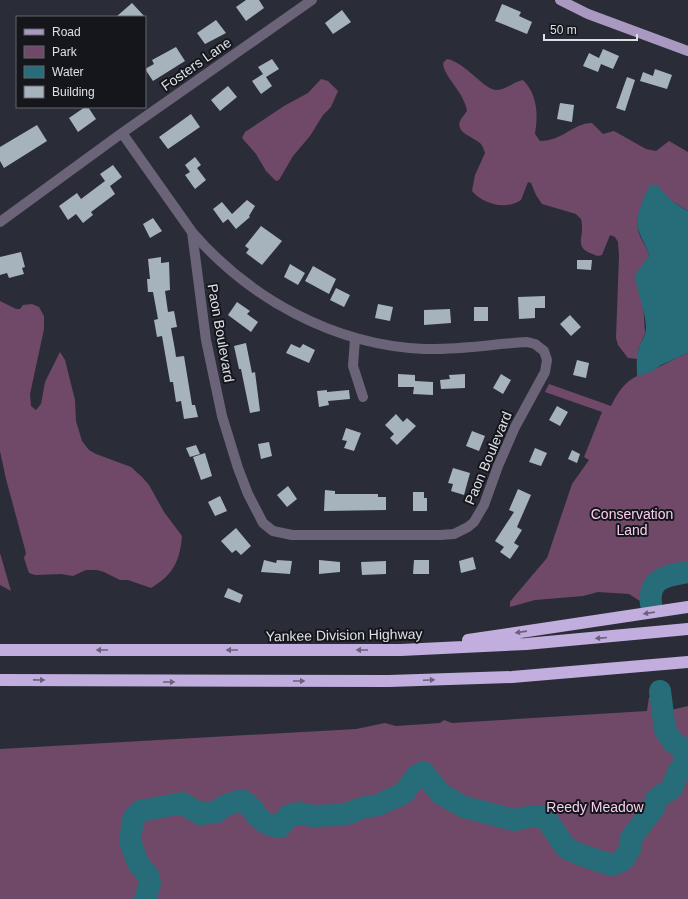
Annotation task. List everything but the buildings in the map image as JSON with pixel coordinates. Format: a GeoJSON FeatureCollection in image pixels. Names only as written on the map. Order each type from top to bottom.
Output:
{"type":"FeatureCollection","features":[{"type":"Feature","properties":{"kind":"highway"},"geometry":{"type":"LineString","coordinates":[[401,650],[688,607]]}},
{"type":"Feature","properties":{"kind":"highway","name":"Yankee Division Highway"},"geometry":{"type":"LineString","coordinates":[[0,650],[401,650],[526,644],[688,629]]}},
{"type":"Feature","properties":{"kind":"highway"},"geometry":{"type":"LineString","coordinates":[[0,680],[389,681],[520,676],[688,662]]}},
{"type":"Feature","properties":{"kind":"main road"},"geometry":{"type":"LineString","coordinates":[[560,0],[588,14],[688,51]]}},
{"type":"Feature","properties":{"kind":"street","name":"Fosters Lane"},"geometry":{"type":"LineString","coordinates":[[0,222],[122,132],[312,0]]}},
{"type":"Feature","properties":{"kind":"street","name":"Paon Boulevard"},"geometry":{"type":"LineString","coordinates":[[122,132],[192,232],[226,268],[259,292],[304,318],[355,339],[423,349],[461,348],[527,342],[538,346],[546,355],[545,372],[512,434],[498,466],[484,505],[474,522],[463,530],[454,534],[426,535],[292,534],[274,531],[263,523],[256,512],[243,481],[222,416],[206,340],[192,232]]}},
{"type":"Feature","properties":{"kind":"street"},"geometry":{"type":"LineString","coordinates":[[355,339],[354,366],[363,397]]}},
{"type":"Feature","properties":{"kind":"green space"},"geometry":{"type":"Polygon","coordinates":[[[447,59],[461,65],[492,89],[497,90],[508,87],[523,80],[532,92],[536,106],[535,134],[540,141],[555,138],[579,126],[592,123],[603,134],[614,131],[646,149],[656,151],[669,141],[688,152],[688,211],[649,188],[639,214],[638,230],[649,256],[645,262],[640,296],[643,303],[645,333],[638,350],[638,359],[628,358],[618,345],[616,338],[619,256],[618,242],[615,237],[610,235],[602,255],[598,256],[584,250],[581,242],[581,219],[576,214],[542,204],[531,183],[528,182],[521,200],[509,205],[489,203],[477,196],[472,191],[475,175],[485,153],[483,147],[478,141],[466,134],[460,128],[459,124],[461,119],[467,111],[462,97],[444,69],[443,63],[447,59]]]}},
{"type":"Feature","properties":{"kind":"green space"},"geometry":{"type":"Polygon","coordinates":[[[321,79],[328,81],[338,91],[331,107],[323,115],[310,136],[293,156],[279,180],[276,181],[266,171],[256,154],[242,138],[245,132],[284,106],[308,93],[321,79]]]}},
{"type":"Feature","properties":{"kind":"green space"},"geometry":{"type":"Polygon","coordinates":[[[0,301],[16,309],[20,309],[23,305],[32,304],[39,307],[44,316],[44,329],[30,394],[31,406],[36,410],[41,404],[45,382],[60,352],[65,360],[75,400],[76,421],[82,441],[89,450],[131,467],[142,477],[149,485],[164,512],[182,536],[179,553],[174,566],[165,578],[151,588],[128,580],[120,580],[97,570],[86,570],[73,576],[61,574],[35,575],[29,573],[24,558],[26,553],[0,451],[0,301]]]}},
{"type":"Feature","properties":{"kind":"green space","name":"Conservation Land"},"geometry":{"type":"Polygon","coordinates":[[[688,353],[688,578],[670,583],[663,589],[659,599],[640,601],[629,594],[598,592],[583,596],[535,600],[510,607],[510,602],[513,598],[547,558],[572,484],[589,460],[584,457],[602,412],[545,392],[549,384],[611,406],[619,392],[629,381],[688,353]]]}},
{"type":"Feature","properties":{"kind":"green space"},"geometry":{"type":"Polygon","coordinates":[[[0,553],[11,591],[0,585],[0,553]]]}},
{"type":"Feature","properties":{"kind":"green space","name":"Reedy Meadow"},"geometry":{"type":"Polygon","coordinates":[[[665,694],[671,710],[688,706],[688,899],[0,899],[0,749],[356,729],[385,723],[396,726],[440,723],[444,720],[452,723],[647,711],[649,697],[665,694]]]}},
{"type":"Feature","properties":{"kind":"water"},"geometry":{"type":"Polygon","coordinates":[[[651,184],[658,186],[665,195],[688,211],[688,353],[661,365],[651,372],[637,376],[637,354],[645,334],[646,327],[635,275],[649,256],[637,224],[643,200],[651,184]]]}},
{"type":"Feature","properties":{"kind":"waterway"},"geometry":{"type":"LineString","coordinates":[[651,604],[653,588],[660,579],[688,572]]}},
{"type":"Feature","properties":{"kind":"waterway"},"geometry":{"type":"LineString","coordinates":[[145,899],[150,883],[149,877],[138,863],[130,841],[133,819],[140,811],[182,803],[200,814],[216,812],[226,805],[242,800],[253,809],[255,814],[264,822],[280,827],[289,815],[299,813],[312,816],[336,815],[350,813],[361,808],[378,805],[404,793],[416,776],[423,772],[441,794],[464,807],[514,820],[533,816],[545,817],[566,848],[581,855],[612,865],[623,860],[631,847],[631,838],[654,808],[656,799],[672,788],[678,772],[683,767],[685,758],[682,748],[673,742],[665,730],[660,691]]}}]}
